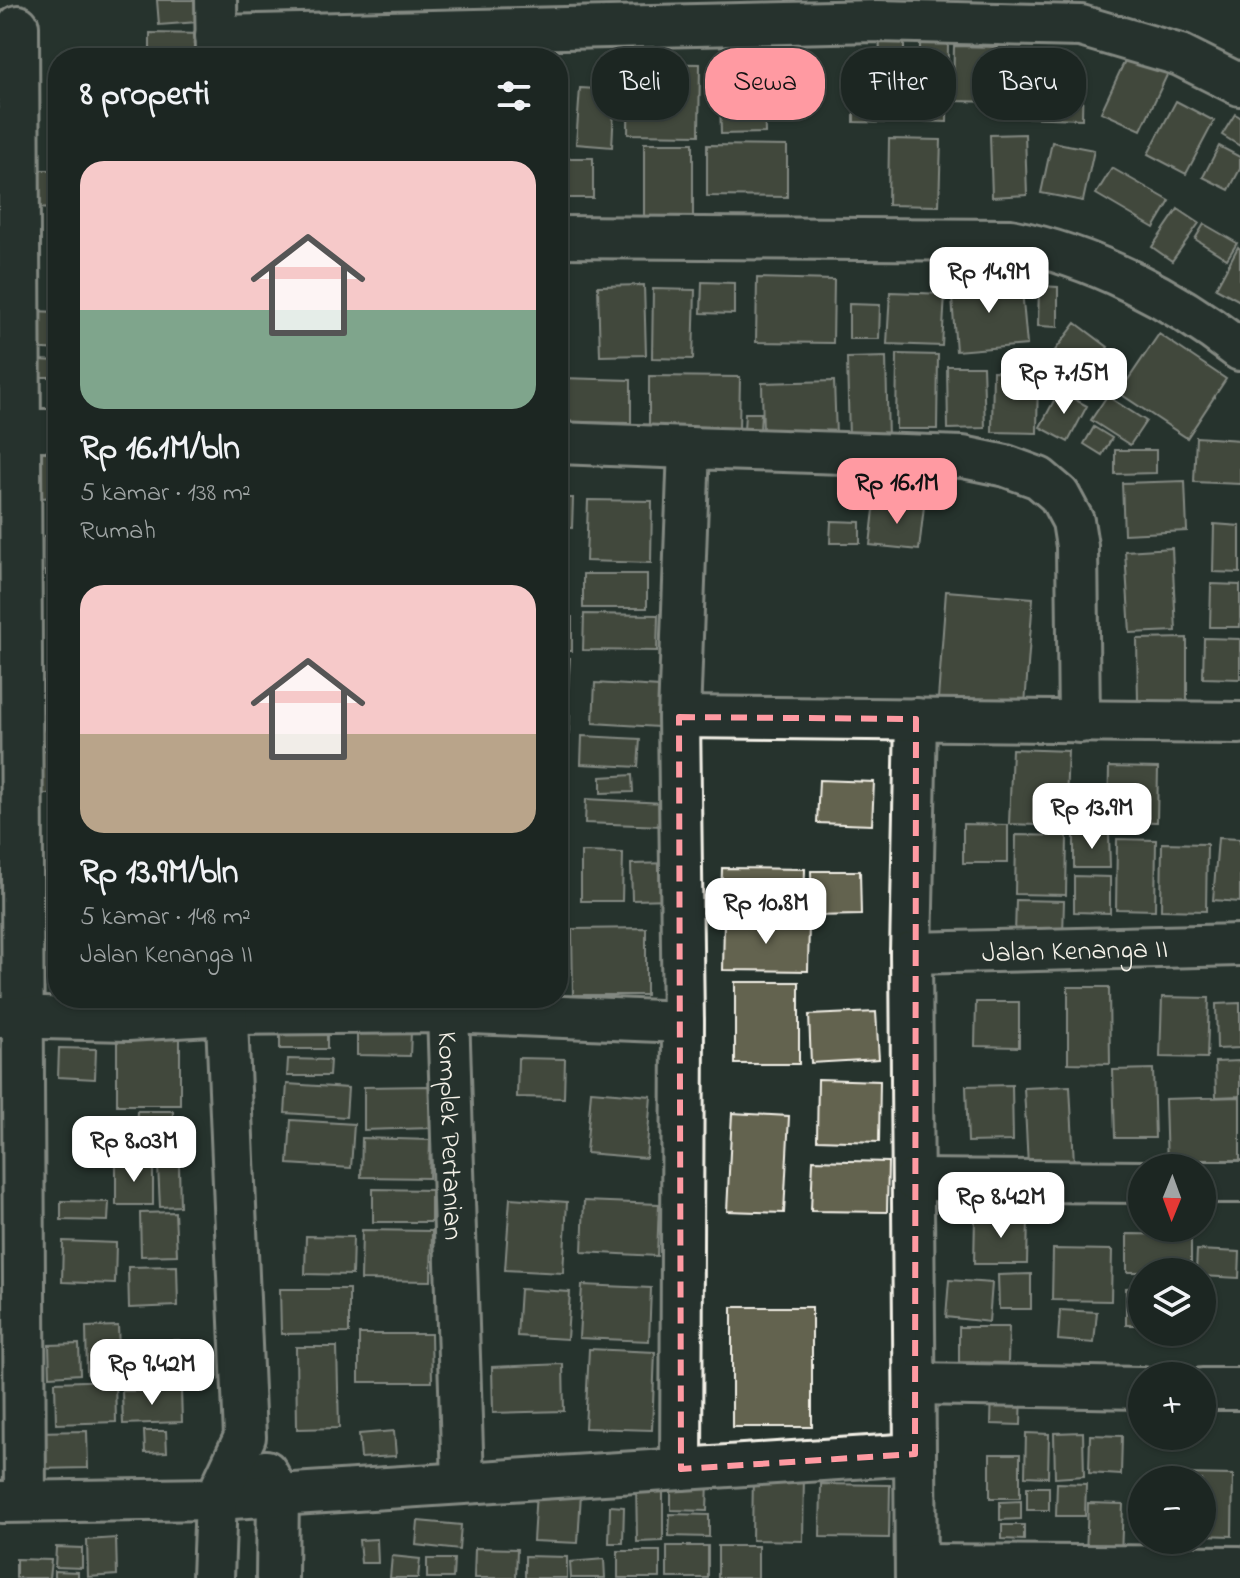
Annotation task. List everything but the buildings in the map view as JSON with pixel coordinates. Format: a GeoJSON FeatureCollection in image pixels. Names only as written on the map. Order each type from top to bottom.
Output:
{"type":"FeatureCollection","features":[{"type":"Feature","properties":{"kind":"street"},"geometry":{"type":"LineString","coordinates":[[216,31],[668,13],[877,10],[1081,26],[1180,55],[1240,85]]}},
{"type":"Feature","properties":{"kind":"street"},"geometry":{"type":"LineString","coordinates":[[12,18],[9,243],[26,430],[11,1017],[13,1501],[216,1499],[915,1454]]}},
{"type":"Feature","properties":{"kind":"street"},"geometry":{"type":"LineString","coordinates":[[568,237],[1010,240],[1049,248],[1093,263],[1154,296],[1240,350]]}},
{"type":"Feature","properties":{"kind":"street"},"geometry":{"type":"LineString","coordinates":[[568,443],[963,457],[1039,478],[1059,495],[1073,521],[1077,546],[1079,722]]}},
{"type":"Feature","properties":{"kind":"street"},"geometry":{"type":"LineString","coordinates":[[681,1469],[683,1022],[679,717],[689,448]]}},
{"type":"Feature","properties":{"kind":"street"},"geometry":{"type":"LineString","coordinates":[[679,717],[1240,723]]}},
{"type":"Feature","properties":{"kind":"street"},"geometry":{"type":"LineString","coordinates":[[916,719],[911,953],[916,1572],[1240,1567]]}},
{"type":"Feature","properties":{"kind":"street","name":"Jalan Kenanga II"},"geometry":{"type":"LineString","coordinates":[[911,953],[1240,945]]}},
{"type":"Feature","properties":{"kind":"street","name":"Komplek Pertanian"},"geometry":{"type":"LineString","coordinates":[[11,1017],[128,1020],[212,1008]]}},
{"type":"Feature","properties":{"kind":"street"},"geometry":{"type":"LineString","coordinates":[[213,1578],[216,1499],[245,1437],[226,1008]]}},
{"type":"Feature","properties":{"kind":"street","name":"Komplek Pertanian"},"geometry":{"type":"LineString","coordinates":[[448,1008],[463,1482]]}},
{"type":"Feature","properties":{"kind":"street"},"geometry":{"type":"LineString","coordinates":[[489,1008],[683,1022]]}},
{"type":"Feature","properties":{"kind":"street"},"geometry":{"type":"LineString","coordinates":[[914,1180],[1128,1182]]}},
{"type":"Feature","properties":{"kind":"street"},"geometry":{"type":"LineString","coordinates":[[1216,1182],[1240,1182]]}},
{"type":"Feature","properties":{"kind":"street"},"geometry":{"type":"LineString","coordinates":[[916,1384],[1128,1388]]}},
{"type":"Feature","properties":{"kind":"street"},"geometry":{"type":"LineString","coordinates":[[1216,1389],[1240,1389]]}},
{"type":"Feature","properties":{"kind":"street"},"geometry":{"type":"LineString","coordinates":[[245,1437],[278,1493],[277,1578]]}},
{"type":"Feature","properties":{"kind":"highlighted area"},"geometry":{"type":"Polygon","coordinates":[[[679,717],[916,719],[915,1454],[681,1469],[679,717]]]}}]}
